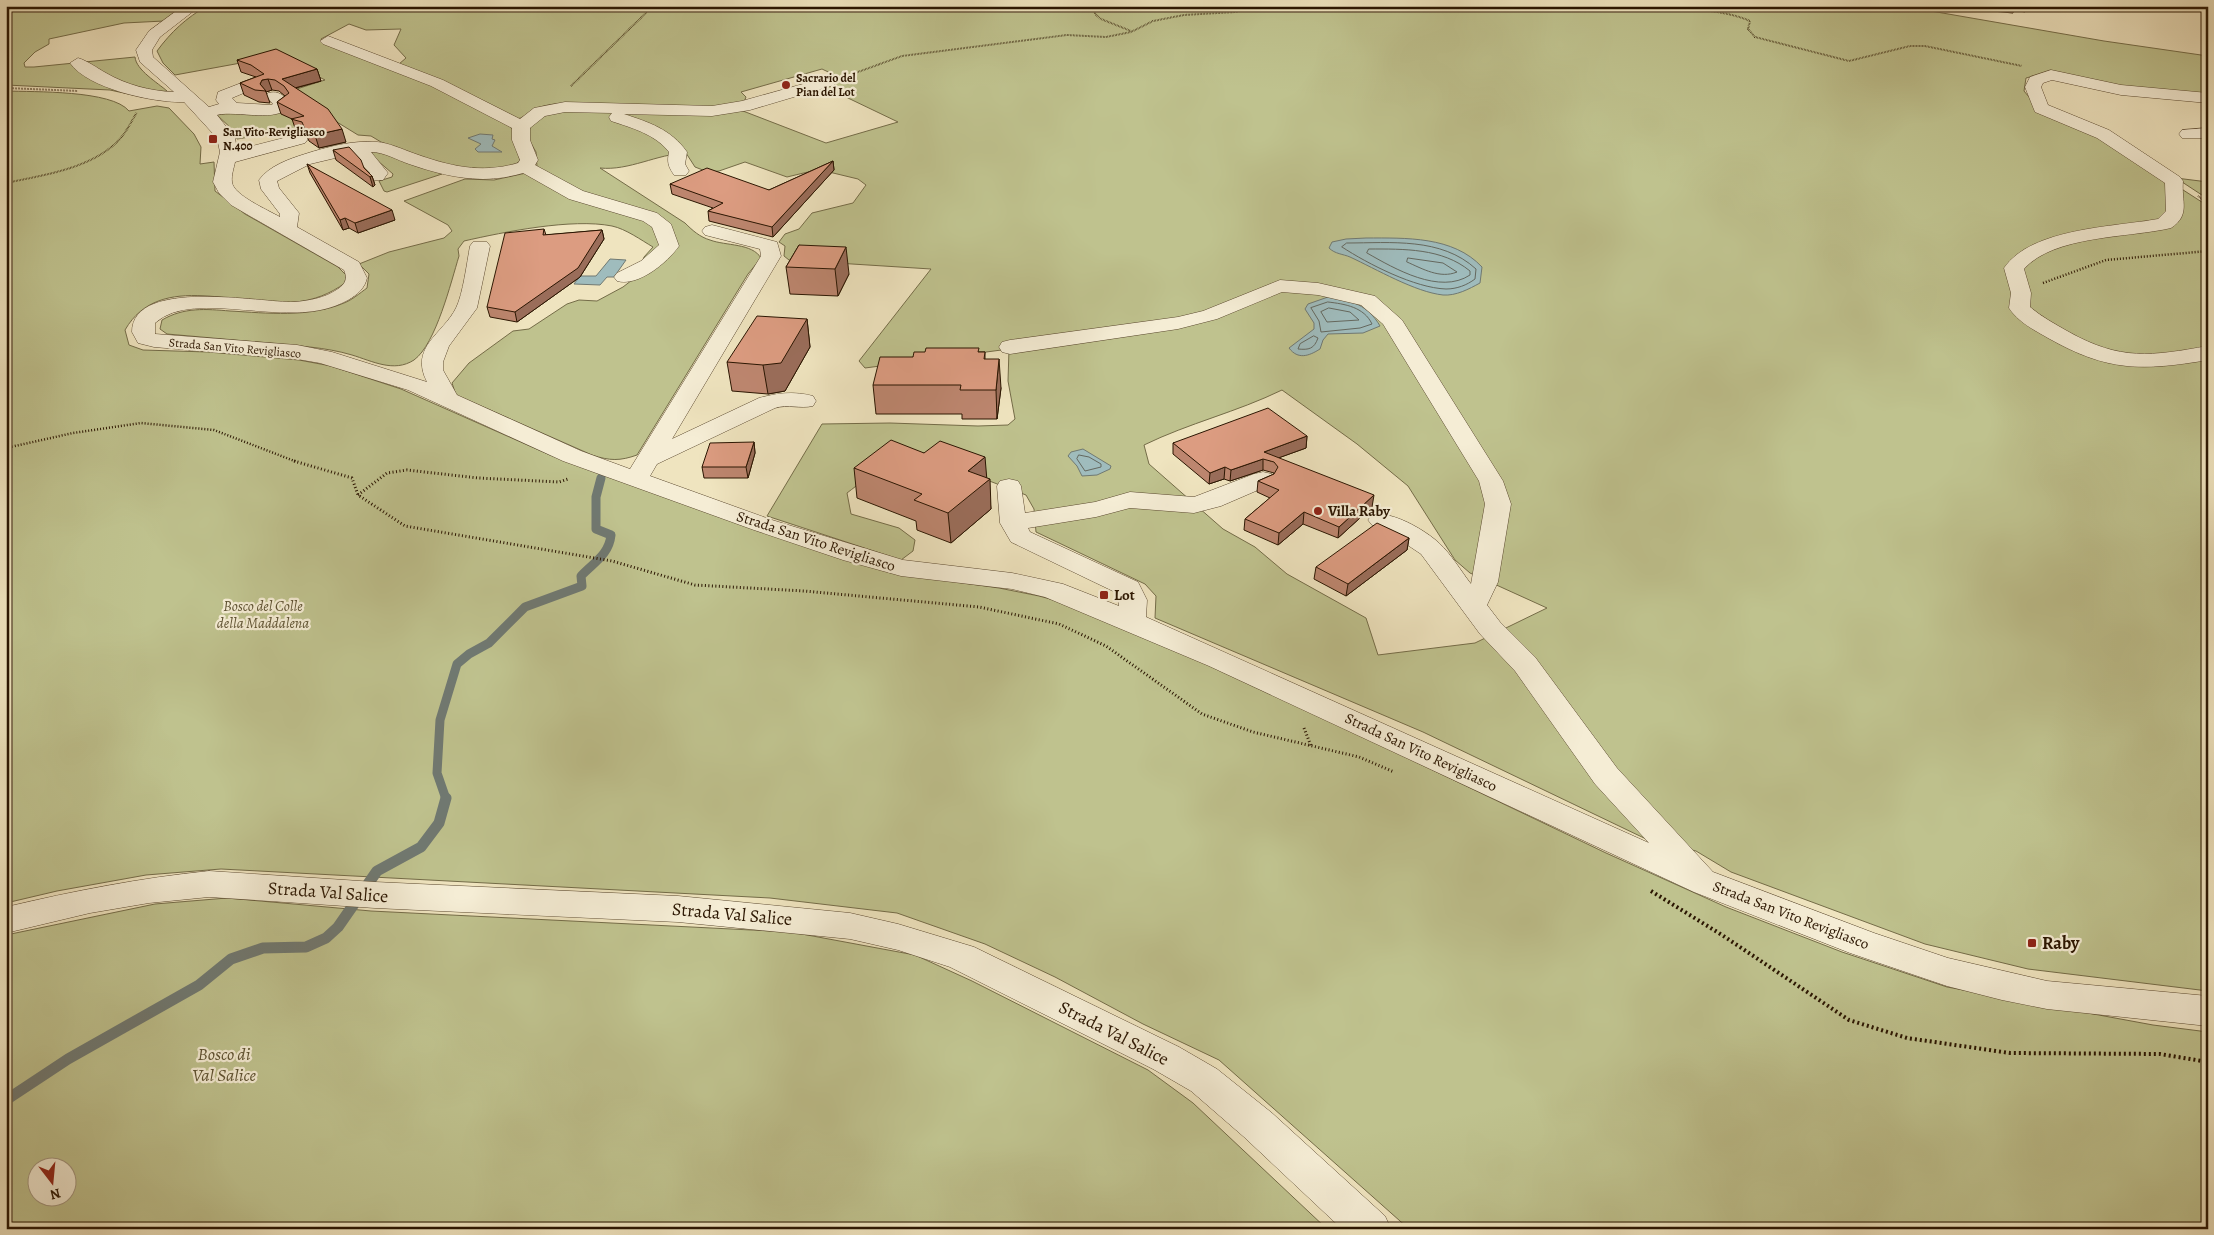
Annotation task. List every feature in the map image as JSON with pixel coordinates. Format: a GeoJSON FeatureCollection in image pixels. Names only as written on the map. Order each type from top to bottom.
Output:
{"type":"FeatureCollection","features":[{"type":"Feature","properties":{"kind":"street","name":"Strada San Vito Revigliasco"},"geometry":{"type":"LineString","coordinates":[[193,6],[154,34],[144,50],[146,59],[205,113],[225,137],[229,158],[223,179],[224,187],[238,201],[352,266],[356,272],[357,279],[354,286],[337,299],[308,307],[291,308],[200,302],[173,306],[156,312],[146,320],[143,328],[146,338],[154,341],[296,352],[324,357],[416,385],[521,434],[605,468],[642,469],[764,525],[901,568],[1012,581],[1053,590],[1132,621],[1706,883],[1862,943],[1947,972],[2047,995],[2208,1011]]}},
{"type":"Feature","properties":{"kind":"street"},"geometry":{"type":"LineString","coordinates":[[349,34],[344,38],[347,41],[377,55],[379,59]]}},
{"type":"Feature","properties":{"kind":"street"},"geometry":{"type":"LineString","coordinates":[[328,41],[379,59],[437,83],[521,126]]}},
{"type":"Feature","properties":{"kind":"street"},"geometry":{"type":"LineString","coordinates":[[78,63],[96,76],[116,84],[167,98],[186,97]]}},
{"type":"Feature","properties":{"kind":"street"},"geometry":{"type":"LineString","coordinates":[[2208,98],[2121,90],[2051,75],[2036,80],[2032,87],[2041,108],[2103,134],[2174,181],[2176,214],[2173,219],[2164,224],[2082,237],[2035,250],[2017,262],[2014,268],[2021,293],[2018,308],[2026,315],[2081,347],[2102,356],[2129,363],[2208,353]]}},
{"type":"Feature","properties":{"kind":"street"},"geometry":{"type":"LineString","coordinates":[[521,126],[540,112],[552,108],[712,111],[744,106],[822,79]]}},
{"type":"Feature","properties":{"kind":"street"},"geometry":{"type":"LineString","coordinates":[[763,92],[822,79]]}},
{"type":"Feature","properties":{"kind":"street"},"geometry":{"type":"LineString","coordinates":[[229,107],[230,104],[224,100],[224,95],[254,83]]}},
{"type":"Feature","properties":{"kind":"street"},"geometry":{"type":"LineString","coordinates":[[205,113],[229,107],[260,111],[278,108],[283,105],[274,96]]}},
{"type":"Feature","properties":{"kind":"street"},"geometry":{"type":"LineString","coordinates":[[593,108],[648,128],[665,137],[678,152],[676,164],[680,171]]}},
{"type":"Feature","properties":{"kind":"street"},"geometry":{"type":"LineString","coordinates":[[521,126],[522,140],[529,160],[525,168]]}},
{"type":"Feature","properties":{"kind":"street"},"geometry":{"type":"LineString","coordinates":[[2188,134],[2208,133]]}},
{"type":"Feature","properties":{"kind":"street"},"geometry":{"type":"LineString","coordinates":[[229,158],[299,139]]}},
{"type":"Feature","properties":{"kind":"street"},"geometry":{"type":"LineString","coordinates":[[367,146],[362,153],[379,173],[377,176]]}},
{"type":"Feature","properties":{"kind":"street"},"geometry":{"type":"LineString","coordinates":[[287,228],[290,213],[270,190],[268,180],[274,174],[291,165],[367,146],[378,147],[453,172],[472,176],[503,175],[525,168],[576,195],[650,218],[661,224],[669,246],[648,264],[624,277]]}},
{"type":"Feature","properties":{"kind":"street"},"geometry":{"type":"LineString","coordinates":[[642,469],[770,256],[770,246],[712,231]]}},
{"type":"Feature","properties":{"kind":"street"},"geometry":{"type":"LineString","coordinates":[[447,398],[432,370],[432,362],[438,345],[467,308],[480,246]]}},
{"type":"Feature","properties":{"kind":"street"},"geometry":{"type":"LineString","coordinates":[[1010,347],[1178,323],[1210,316],[1280,286],[1318,288],[1368,300],[1391,320],[1412,350],[1471,452],[1491,481],[1498,504],[1485,582],[1474,605]]}},
{"type":"Feature","properties":{"kind":"street"},"geometry":{"type":"LineString","coordinates":[[642,469],[767,403],[782,399],[805,401]]}},
{"type":"Feature","properties":{"kind":"street"},"geometry":{"type":"LineString","coordinates":[[1013,523],[1096,509],[1130,500],[1194,505],[1212,501],[1263,479]]}},
{"type":"Feature","properties":{"kind":"street"},"geometry":{"type":"LineString","coordinates":[[1009,486],[1013,523],[1020,537],[1128,588],[1133,600],[1132,621]]}},
{"type":"Feature","properties":{"kind":"street"},"geometry":{"type":"LineString","coordinates":[[1381,520],[1397,527],[1430,548],[1490,628],[1525,664],[1606,776],[1706,883]]}},
{"type":"Feature","properties":{"kind":"street","name":"Strada Val Salice"},"geometry":{"type":"LineString","coordinates":[[6,920],[90,900],[149,890],[209,884],[360,894],[678,909],[850,926],[898,937],[962,957],[1166,1058],[1204,1080],[1258,1125],[1371,1229]]}},
{"type":"Feature","properties":{"kind":"path"},"geometry":{"type":"LineString","coordinates":[[552,108],[614,42],[653,6]]}},
{"type":"Feature","properties":{"kind":"path"},"geometry":{"type":"LineString","coordinates":[[1094,6],[1095,14],[1101,19],[1132,32]]}},
{"type":"Feature","properties":{"kind":"path"},"geometry":{"type":"LineString","coordinates":[[822,79],[902,56],[1067,35],[1106,37],[1132,32],[1138,27],[1153,21],[1184,15],[1235,12],[1263,6]]}},
{"type":"Feature","properties":{"kind":"path"},"geometry":{"type":"LineString","coordinates":[[1359,6],[1383,12],[1401,11],[1420,6]]}},
{"type":"Feature","properties":{"kind":"path"},"geometry":{"type":"LineString","coordinates":[[1545,6],[1657,7],[1730,13],[1747,18],[1750,21],[1748,29],[1755,37],[1797,46],[1840,60],[1856,61],[1910,46],[1925,46],[2010,62],[2051,75]]}},
{"type":"Feature","properties":{"kind":"path"},"geometry":{"type":"LineString","coordinates":[[6,88],[81,91]]}},
{"type":"Feature","properties":{"kind":"path"},"geometry":{"type":"LineString","coordinates":[[6,183],[48,174],[103,153],[116,144],[140,107]]}},
{"type":"Feature","properties":{"kind":"path"},"geometry":{"type":"LineString","coordinates":[[2021,293],[2106,260],[2208,251]]}},
{"type":"Feature","properties":{"kind":"path"},"geometry":{"type":"LineString","coordinates":[[6,448],[73,433],[141,423],[214,430],[256,448],[322,471],[352,478],[358,495],[405,526],[612,561],[694,585],[979,607],[1059,624],[1106,646],[1202,714],[1253,732],[1359,757],[1402,775]]}},
{"type":"Feature","properties":{"kind":"path"},"geometry":{"type":"LineString","coordinates":[[358,495],[387,473],[407,470],[478,478],[559,482],[605,468]]}},
{"type":"Feature","properties":{"kind":"path"},"geometry":{"type":"LineString","coordinates":[[1646,888],[1722,935],[1849,1020],[1907,1038],[2010,1053],[2160,1054],[2208,1062]]}},
{"type":"Feature","properties":{"kind":"green space"},"geometry":{"type":"Polygon","coordinates":[[[6,6],[186,6],[164,21],[124,23],[49,39],[49,44],[35,52],[24,63],[25,67],[34,67],[135,57],[139,67],[167,91],[142,97],[110,90],[6,85],[6,6]]]}},
{"type":"Feature","properties":{"kind":"green space"},"geometry":{"type":"Polygon","coordinates":[[[207,6],[1902,6],[2104,41],[2208,56],[2208,95],[2126,88],[2049,72],[2026,78],[2024,91],[2039,109],[2090,130],[2208,206],[2208,991],[2028,969],[1925,944],[1731,872],[1696,851],[1644,838],[1423,732],[1155,618],[1156,596],[1145,584],[1036,532],[1034,509],[1026,495],[945,464],[925,472],[903,465],[893,466],[865,479],[847,493],[851,514],[899,528],[915,540],[913,551],[901,560],[767,516],[822,424],[890,423],[978,426],[1008,425],[1015,419],[1008,381],[1009,349],[865,368],[859,361],[931,269],[789,260],[784,256],[785,246],[779,242],[785,234],[799,229],[812,213],[853,203],[866,185],[858,179],[829,172],[812,171],[787,177],[745,162],[719,171],[708,172],[695,167],[686,153],[664,156],[622,167],[600,168],[685,223],[703,237],[716,242],[745,247],[757,253],[761,258],[748,274],[637,455],[625,458],[615,460],[592,455],[456,395],[452,383],[469,363],[513,331],[529,329],[567,304],[579,300],[597,301],[623,287],[636,277],[644,257],[653,247],[617,227],[596,224],[558,225],[518,230],[464,241],[458,249],[459,256],[442,312],[429,341],[414,360],[399,366],[383,365],[342,352],[311,347],[167,334],[160,329],[162,320],[187,311],[302,313],[331,308],[350,300],[367,288],[369,274],[359,264],[389,252],[444,238],[452,231],[448,225],[404,201],[465,179],[494,180],[540,170],[537,167],[536,152],[528,138],[530,127],[544,116],[554,113],[571,110],[693,115],[743,111],[826,143],[898,122],[825,87],[843,79],[822,69],[741,92],[746,97],[744,102],[723,107],[658,109],[563,103],[539,107],[521,118],[515,119],[455,88],[399,64],[406,58],[394,45],[401,29],[366,30],[349,24],[321,39],[323,43],[443,88],[494,115],[513,129],[520,161],[505,169],[488,172],[451,167],[432,162],[381,142],[371,136],[358,135],[332,119],[275,133],[237,139],[234,131],[217,115],[237,110],[279,111],[289,103],[281,94],[325,80],[279,56],[175,75],[163,63],[157,51],[179,26],[207,6]],[[1282,390],[1144,445],[1149,464],[1223,529],[1255,547],[1287,574],[1366,618],[1378,655],[1475,643],[1547,608],[1470,573],[1455,560],[1408,486],[1357,444],[1282,390]]]}},
{"type":"Feature","properties":{"kind":"green space","name":"Bosco del Colle della Maddalena"},"geometry":{"type":"Polygon","coordinates":[[[6,91],[53,92],[90,96],[120,104],[129,111],[157,106],[169,108],[194,134],[201,147],[200,164],[214,162],[215,191],[245,214],[338,267],[346,275],[345,283],[334,290],[309,300],[296,302],[274,303],[203,296],[180,296],[159,301],[140,312],[125,330],[129,345],[143,350],[208,352],[299,360],[331,366],[401,389],[550,455],[778,537],[892,573],[999,588],[1076,606],[1184,651],[1606,853],[1726,907],[1842,952],[1947,987],[2153,1025],[2208,1032],[2208,1229],[1409,1229],[1219,1060],[1143,1024],[1055,977],[985,944],[897,913],[770,898],[221,869],[146,875],[57,891],[6,903],[6,91]]]}},
{"type":"Feature","properties":{"kind":"green space"},"geometry":{"type":"Polygon","coordinates":[[[374,151],[442,174],[387,192],[384,191],[379,181],[392,177],[393,174],[370,154],[374,151]]]}},
{"type":"Feature","properties":{"kind":"green space"},"geometry":{"type":"Polygon","coordinates":[[[2176,178],[2208,182],[2208,199],[2176,178]]]}},
{"type":"Feature","properties":{"kind":"green space","name":"Bosco di Val Salice"},"geometry":{"type":"Polygon","coordinates":[[[227,898],[371,911],[791,932],[915,955],[972,981],[1148,1070],[1193,1103],[1327,1229],[6,1229],[6,935],[155,904],[227,898]]]}},
{"type":"Feature","properties":{"kind":"water"},"geometry":{"type":"Polygon","coordinates":[[[480,134],[493,135],[492,139],[495,140],[492,146],[502,152],[478,152],[475,149],[481,144],[468,138],[480,134]]]}},
{"type":"Feature","properties":{"kind":"water"},"geometry":{"type":"Polygon","coordinates":[[[1366,238],[1413,239],[1443,244],[1457,249],[1482,267],[1480,283],[1458,293],[1443,295],[1432,293],[1408,285],[1350,257],[1334,252],[1329,248],[1332,242],[1366,238]]]}},
{"type":"Feature","properties":{"kind":"water"},"geometry":{"type":"Polygon","coordinates":[[[610,259],[626,260],[614,277],[607,277],[600,285],[574,284],[580,276],[596,276],[610,259]]]}},
{"type":"Feature","properties":{"kind":"water"},"geometry":{"type":"Polygon","coordinates":[[[1328,297],[1351,302],[1364,308],[1380,326],[1363,333],[1328,334],[1323,340],[1320,349],[1308,355],[1304,356],[1292,352],[1289,348],[1314,329],[1314,323],[1305,309],[1308,304],[1328,297]]]}},
{"type":"Feature","properties":{"kind":"water"},"geometry":{"type":"Polygon","coordinates":[[[1083,449],[1111,466],[1110,469],[1097,475],[1082,476],[1077,466],[1068,456],[1071,452],[1083,449]]]}},
{"type":"Feature","properties":{"kind":"building"},"geometry":{"type":"Polygon","coordinates":[[[276,49],[317,69],[282,79],[328,109],[342,129],[315,135],[305,129],[302,122],[291,119],[304,116],[277,102],[289,93],[284,86],[275,80],[262,80],[260,84],[266,91],[255,90],[240,83],[264,74],[251,65],[237,60],[276,49]]]}},
{"type":"Feature","properties":{"kind":"building"},"geometry":{"type":"Polygon","coordinates":[[[349,147],[372,176],[370,177],[333,150],[349,147]]]}},
{"type":"Feature","properties":{"kind":"building"},"geometry":{"type":"Polygon","coordinates":[[[833,161],[772,227],[708,211],[723,203],[670,184],[707,168],[769,190],[833,161]]]}},
{"type":"Feature","properties":{"kind":"building"},"geometry":{"type":"Polygon","coordinates":[[[307,164],[392,210],[355,223],[345,218],[340,220],[307,164]]]}},
{"type":"Feature","properties":{"kind":"building"},"geometry":{"type":"Polygon","coordinates":[[[544,229],[543,235],[602,230],[578,268],[515,312],[487,307],[505,233],[544,229]]]}},
{"type":"Feature","properties":{"kind":"building"},"geometry":{"type":"Polygon","coordinates":[[[799,245],[846,247],[835,269],[786,267],[799,245]]]}},
{"type":"Feature","properties":{"kind":"building"},"geometry":{"type":"Polygon","coordinates":[[[757,316],[807,319],[781,363],[763,365],[727,362],[757,316]]]}},
{"type":"Feature","properties":{"kind":"building"},"geometry":{"type":"Polygon","coordinates":[[[926,348],[979,348],[978,352],[985,352],[984,359],[999,359],[996,390],[960,390],[961,385],[873,385],[880,357],[913,357],[914,352],[925,352],[926,348]]]}},
{"type":"Feature","properties":{"kind":"building"},"geometry":{"type":"Polygon","coordinates":[[[1268,408],[1307,436],[1264,452],[1374,495],[1339,527],[1304,512],[1279,533],[1245,519],[1279,490],[1258,481],[1274,474],[1278,467],[1274,462],[1263,459],[1231,470],[1225,467],[1210,473],[1173,443],[1268,408]]]}},
{"type":"Feature","properties":{"kind":"building"},"geometry":{"type":"Polygon","coordinates":[[[891,440],[924,453],[940,441],[985,457],[968,471],[990,479],[948,513],[914,500],[922,494],[854,468],[891,440]]]}},
{"type":"Feature","properties":{"kind":"building"},"geometry":{"type":"Polygon","coordinates":[[[754,442],[746,467],[702,467],[710,443],[754,442]]]}},
{"type":"Feature","properties":{"kind":"building"},"geometry":{"type":"Polygon","coordinates":[[[1377,523],[1409,538],[1348,584],[1316,567],[1377,523]]]}},
{"type":"Feature","properties":{"kind":"waterway"},"geometry":{"type":"LineString","coordinates":[[446,799],[437,773],[440,720],[457,664],[469,654],[489,643],[525,607],[582,586],[581,576],[600,558],[610,542],[611,535],[596,529],[596,497],[601,478]]}},
{"type":"Feature","properties":{"kind":"waterway"},"geometry":{"type":"LineString","coordinates":[[6,1100],[68,1059],[199,985],[231,959],[263,948],[306,947],[326,938],[338,927],[377,871],[421,847],[439,823],[446,799]]}},
{"type":"Feature","properties":{"kind":"place","name":"Sacrario del Pian del Lot"},"geometry":{"type":"Point","coordinates":[786,85]}},
{"type":"Feature","properties":{"kind":"place","name":"San Vito-Revigliasco N.400"},"geometry":{"type":"Point","coordinates":[213,139]}},
{"type":"Feature","properties":{"kind":"place","name":"Villa Raby"},"geometry":{"type":"Point","coordinates":[1318,511]}},
{"type":"Feature","properties":{"kind":"place","name":"Lot"},"geometry":{"type":"Point","coordinates":[1104,595]}},
{"type":"Feature","properties":{"kind":"place","name":"Raby"},"geometry":{"type":"Point","coordinates":[2032,943]}}]}
